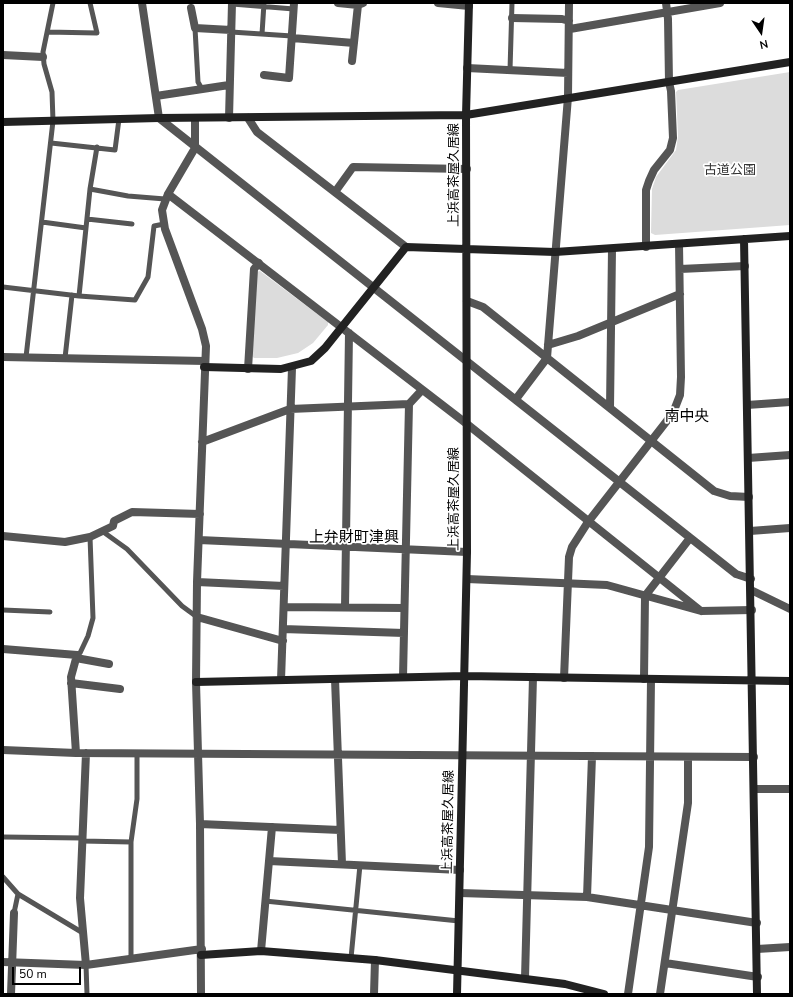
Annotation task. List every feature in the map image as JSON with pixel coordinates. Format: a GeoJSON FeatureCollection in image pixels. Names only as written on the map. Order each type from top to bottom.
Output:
{"type":"FeatureCollection","features":[{"type":"Feature","properties":{"kind":"street"},"geometry":{"type":"LineString","coordinates":[[142,3],[159,118],[195,148],[467,360],[736,574],[751,578]]}},
{"type":"Feature","properties":{"kind":"street"},"geometry":{"type":"LineString","coordinates":[[338,3],[360,4],[352,61]]}},
{"type":"Feature","properties":{"kind":"street"},"geometry":{"type":"LineString","coordinates":[[438,3],[469,5]]}},
{"type":"Feature","properties":{"kind":"street"},"geometry":{"type":"LineString","coordinates":[[516,399],[547,358],[568,97],[569,3]]}},
{"type":"Feature","properties":{"kind":"street"},"geometry":{"type":"LineString","coordinates":[[646,246],[646,190],[648,181],[654,170],[670,150],[673,138],[671,91],[669,82],[668,12],[666,3]]}},
{"type":"Feature","properties":{"kind":"street"},"geometry":{"type":"LineString","coordinates":[[512,18],[562,19],[569,25],[668,12],[720,3]]}},
{"type":"Feature","properties":{"kind":"street"},"geometry":{"type":"LineString","coordinates":[[229,118],[232,4]]}},
{"type":"Feature","properties":{"kind":"street","name":"上浜高茶屋久居線"},"geometry":{"type":"LineString","coordinates":[[457,994],[467,579],[466,115],[469,5]]}},
{"type":"Feature","properties":{"kind":"street"},"geometry":{"type":"LineString","coordinates":[[191,6],[195,28],[231,31]]}},
{"type":"Feature","properties":{"kind":"street"},"geometry":{"type":"LineString","coordinates":[[264,75],[288,78],[294,6]]}},
{"type":"Feature","properties":{"kind":"street"},"geometry":{"type":"LineString","coordinates":[[292,37],[354,43]]}},
{"type":"Feature","properties":{"kind":"street"},"geometry":{"type":"LineString","coordinates":[[3,55],[44,57]]}},
{"type":"Feature","properties":{"kind":"street"},"geometry":{"type":"LineString","coordinates":[[3,122],[159,118],[466,115],[568,97],[790,62]]}},
{"type":"Feature","properties":{"kind":"street"},"geometry":{"type":"LineString","coordinates":[[467,68],[568,73]]}},
{"type":"Feature","properties":{"kind":"street"},"geometry":{"type":"LineString","coordinates":[[156,96],[229,85]]}},
{"type":"Feature","properties":{"kind":"street"},"geometry":{"type":"LineString","coordinates":[[195,118],[195,148],[167,196],[162,210],[164,224],[205,339],[196,682],[200,824],[202,952],[201,994]]}},
{"type":"Feature","properties":{"kind":"street"},"geometry":{"type":"LineString","coordinates":[[248,118],[257,132],[406,247],[555,252],[790,236]]}},
{"type":"Feature","properties":{"kind":"street"},"geometry":{"type":"LineString","coordinates":[[335,192],[353,168],[467,169]]}},
{"type":"Feature","properties":{"kind":"street"},"geometry":{"type":"LineString","coordinates":[[167,196],[259,263],[341,326],[467,424],[701,611]]}},
{"type":"Feature","properties":{"kind":"street"},"geometry":{"type":"LineString","coordinates":[[744,239],[752,610],[758,978],[757,994]]}},
{"type":"Feature","properties":{"kind":"street"},"geometry":{"type":"LineString","coordinates":[[564,678],[570,552],[574,542],[588,522],[653,441],[673,412],[680,395],[679,244]]}},
{"type":"Feature","properties":{"kind":"street"},"geometry":{"type":"LineString","coordinates":[[3,357],[205,364],[270,370],[292,368],[311,361],[318,355],[406,247]]}},
{"type":"Feature","properties":{"kind":"street"},"geometry":{"type":"LineString","coordinates":[[610,408],[612,249]]}},
{"type":"Feature","properties":{"kind":"street"},"geometry":{"type":"LineString","coordinates":[[248,369],[254,269],[259,263]]}},
{"type":"Feature","properties":{"kind":"street"},"geometry":{"type":"LineString","coordinates":[[680,269],[745,266]]}},
{"type":"Feature","properties":{"kind":"street"},"geometry":{"type":"LineString","coordinates":[[548,344],[578,336],[680,294]]}},
{"type":"Feature","properties":{"kind":"street"},"geometry":{"type":"LineString","coordinates":[[466,301],[483,307],[714,491],[730,496],[749,497]]}},
{"type":"Feature","properties":{"kind":"street"},"geometry":{"type":"LineString","coordinates":[[345,607],[349,333]]}},
{"type":"Feature","properties":{"kind":"street"},"geometry":{"type":"LineString","coordinates":[[282,680],[285,544],[292,368]]}},
{"type":"Feature","properties":{"kind":"street"},"geometry":{"type":"LineString","coordinates":[[403,677],[409,404],[422,390]]}},
{"type":"Feature","properties":{"kind":"street"},"geometry":{"type":"LineString","coordinates":[[747,406],[790,402]]}},
{"type":"Feature","properties":{"kind":"street"},"geometry":{"type":"LineString","coordinates":[[202,442],[290,410],[409,404]]}},
{"type":"Feature","properties":{"kind":"street"},"geometry":{"type":"LineString","coordinates":[[748,458],[790,455]]}},
{"type":"Feature","properties":{"kind":"street"},"geometry":{"type":"LineString","coordinates":[[3,536],[65,542],[90,537],[113,526],[114,521],[132,512],[200,514]]}},
{"type":"Feature","properties":{"kind":"street"},"geometry":{"type":"LineString","coordinates":[[750,531],[790,528]]}},
{"type":"Feature","properties":{"kind":"street"},"geometry":{"type":"LineString","coordinates":[[628,994],[649,847],[650,756],[645,596],[690,538]]}},
{"type":"Feature","properties":{"kind":"street"},"geometry":{"type":"LineString","coordinates":[[199,540],[467,552]]}},
{"type":"Feature","properties":{"kind":"street"},"geometry":{"type":"LineString","coordinates":[[467,579],[607,585],[701,611],[752,610]]}},
{"type":"Feature","properties":{"kind":"street"},"geometry":{"type":"LineString","coordinates":[[198,582],[284,586]]}},
{"type":"Feature","properties":{"kind":"street"},"geometry":{"type":"LineString","coordinates":[[751,590],[790,609]]}},
{"type":"Feature","properties":{"kind":"street"},"geometry":{"type":"LineString","coordinates":[[284,606],[404,608]]}},
{"type":"Feature","properties":{"kind":"street"},"geometry":{"type":"LineString","coordinates":[[197,617],[283,641]]}},
{"type":"Feature","properties":{"kind":"street"},"geometry":{"type":"LineString","coordinates":[[283,629],[404,633]]}},
{"type":"Feature","properties":{"kind":"street"},"geometry":{"type":"LineString","coordinates":[[3,649],[77,656],[109,664]]}},
{"type":"Feature","properties":{"kind":"street"},"geometry":{"type":"LineString","coordinates":[[76,753],[71,683],[77,656]]}},
{"type":"Feature","properties":{"kind":"street"},"geometry":{"type":"LineString","coordinates":[[196,682],[465,676],[790,680]]}},
{"type":"Feature","properties":{"kind":"street"},"geometry":{"type":"LineString","coordinates":[[525,978],[533,677]]}},
{"type":"Feature","properties":{"kind":"street"},"geometry":{"type":"LineString","coordinates":[[335,679],[342,864]]}},
{"type":"Feature","properties":{"kind":"street"},"geometry":{"type":"LineString","coordinates":[[71,683],[120,689]]}},
{"type":"Feature","properties":{"kind":"street"},"geometry":{"type":"LineString","coordinates":[[3,750],[76,753],[754,757]]}},
{"type":"Feature","properties":{"kind":"street"},"geometry":{"type":"LineString","coordinates":[[86,753],[80,898],[86,965]]}},
{"type":"Feature","properties":{"kind":"street"},"geometry":{"type":"LineString","coordinates":[[587,897],[592,756]]}},
{"type":"Feature","properties":{"kind":"street"},"geometry":{"type":"LineString","coordinates":[[660,994],[688,803],[688,757]]}},
{"type":"Feature","properties":{"kind":"street"},"geometry":{"type":"LineString","coordinates":[[754,790],[790,789]]}},
{"type":"Feature","properties":{"kind":"street"},"geometry":{"type":"LineString","coordinates":[[200,824],[340,830]]}},
{"type":"Feature","properties":{"kind":"street"},"geometry":{"type":"LineString","coordinates":[[261,951],[272,827]]}},
{"type":"Feature","properties":{"kind":"street"},"geometry":{"type":"LineString","coordinates":[[269,861],[460,870]]}},
{"type":"Feature","properties":{"kind":"street"},"geometry":{"type":"LineString","coordinates":[[460,893],[587,897],[757,923]]}},
{"type":"Feature","properties":{"kind":"street"},"geometry":{"type":"LineString","coordinates":[[11,994],[14,913]]}},
{"type":"Feature","properties":{"kind":"street"},"geometry":{"type":"LineString","coordinates":[[757,949],[790,947]]}},
{"type":"Feature","properties":{"kind":"street"},"geometry":{"type":"LineString","coordinates":[[3,962],[86,965],[131,958],[202,952],[261,951],[375,960],[525,978],[565,984],[604,994]]}},
{"type":"Feature","properties":{"kind":"street"},"geometry":{"type":"LineString","coordinates":[[374,994],[375,960]]}},
{"type":"Feature","properties":{"kind":"street"},"geometry":{"type":"LineString","coordinates":[[665,962],[758,978]]}},
{"type":"Feature","properties":{"kind":"lane"},"geometry":{"type":"LineString","coordinates":[[26,357],[40,225],[42,222],[52,143],[52,92],[44,57],[53,3]]}},
{"type":"Feature","properties":{"kind":"lane"},"geometry":{"type":"LineString","coordinates":[[47,32],[96,33],[90,3]]}},
{"type":"Feature","properties":{"kind":"lane"},"geometry":{"type":"LineString","coordinates":[[510,70],[512,3]]}},
{"type":"Feature","properties":{"kind":"lane"},"geometry":{"type":"LineString","coordinates":[[232,4],[294,6]]}},
{"type":"Feature","properties":{"kind":"lane"},"geometry":{"type":"LineString","coordinates":[[262,34],[264,5]]}},
{"type":"Feature","properties":{"kind":"lane"},"geometry":{"type":"LineString","coordinates":[[195,28],[198,82],[202,89]]}},
{"type":"Feature","properties":{"kind":"lane"},"geometry":{"type":"LineString","coordinates":[[231,31],[292,37]]}},
{"type":"Feature","properties":{"kind":"lane"},"geometry":{"type":"LineString","coordinates":[[52,143],[115,150],[120,119]]}},
{"type":"Feature","properties":{"kind":"lane"},"geometry":{"type":"LineString","coordinates":[[79,296],[90,189],[97,147]]}},
{"type":"Feature","properties":{"kind":"lane"},"geometry":{"type":"LineString","coordinates":[[90,189],[128,196],[167,196]]}},
{"type":"Feature","properties":{"kind":"lane"},"geometry":{"type":"LineString","coordinates":[[87,219],[132,224]]}},
{"type":"Feature","properties":{"kind":"lane"},"geometry":{"type":"LineString","coordinates":[[42,222],[86,228]]}},
{"type":"Feature","properties":{"kind":"lane"},"geometry":{"type":"LineString","coordinates":[[3,287],[79,296],[135,300],[148,277],[154,226],[164,224]]}},
{"type":"Feature","properties":{"kind":"lane"},"geometry":{"type":"LineString","coordinates":[[65,358],[72,295]]}},
{"type":"Feature","properties":{"kind":"lane"},"geometry":{"type":"LineString","coordinates":[[102,531],[127,549],[182,606],[197,617]]}},
{"type":"Feature","properties":{"kind":"lane"},"geometry":{"type":"LineString","coordinates":[[77,656],[88,636],[94,618],[90,537]]}},
{"type":"Feature","properties":{"kind":"lane"},"geometry":{"type":"LineString","coordinates":[[3,610],[50,612]]}},
{"type":"Feature","properties":{"kind":"lane"},"geometry":{"type":"LineString","coordinates":[[131,958],[131,842],[137,799],[137,753]]}},
{"type":"Feature","properties":{"kind":"lane"},"geometry":{"type":"LineString","coordinates":[[3,837],[131,842]]}},
{"type":"Feature","properties":{"kind":"lane"},"geometry":{"type":"LineString","coordinates":[[351,958],[360,865]]}},
{"type":"Feature","properties":{"kind":"lane"},"geometry":{"type":"LineString","coordinates":[[3,877],[18,894],[83,933]]}},
{"type":"Feature","properties":{"kind":"lane"},"geometry":{"type":"LineString","coordinates":[[14,913],[18,894]]}},
{"type":"Feature","properties":{"kind":"lane"},"geometry":{"type":"LineString","coordinates":[[266,901],[459,921]]}},
{"type":"Feature","properties":{"kind":"lane"},"geometry":{"type":"LineString","coordinates":[[86,965],[87,994]]}},
{"type":"Feature","properties":{"kind":"green space","name":"古道公園"},"geometry":{"type":"Polygon","coordinates":[[[790,72],[790,225],[655,235],[651,233],[652,189],[656,177],[676,150],[678,136],[676,92],[678,90],[790,72]]]}},
{"type":"Feature","properties":{"kind":"green space"},"geometry":{"type":"Polygon","coordinates":[[[260,271],[328,322],[328,325],[313,343],[298,353],[277,358],[254,358],[251,355],[256,272],[260,271]]]}},
{"type":"Feature","properties":{"kind":"district","name":"南中央"},"geometry":{"type":"Point","coordinates":[687,417]}},
{"type":"Feature","properties":{"kind":"district","name":"上弁財町津興"},"geometry":{"type":"Point","coordinates":[354,538]}}]}
